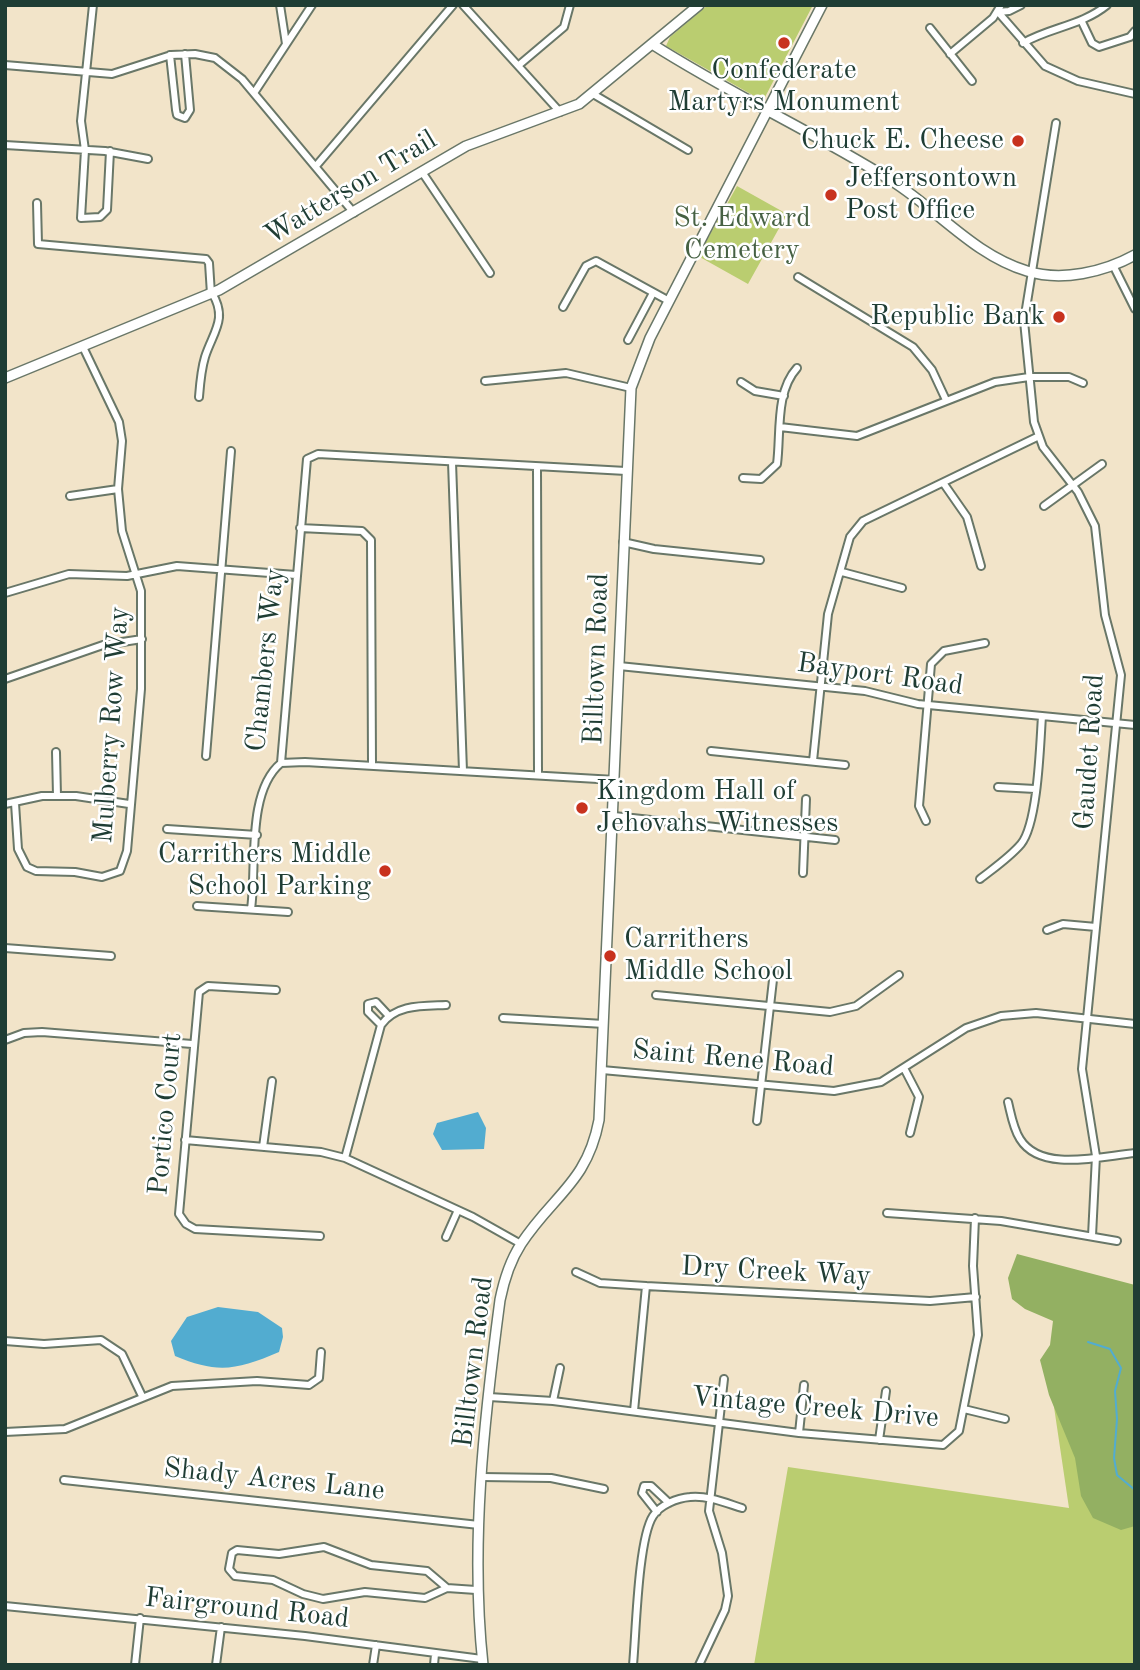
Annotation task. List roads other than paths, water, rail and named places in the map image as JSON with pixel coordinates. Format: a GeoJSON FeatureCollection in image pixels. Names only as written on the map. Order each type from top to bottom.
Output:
{"type":"FeatureCollection","features":[{"type":"Feature","properties":{"kind":"main road","name":"Watterson Trail"},"geometry":{"type":"LineString","coordinates":[[5,378],[211,294],[476,142],[561,112],[593,94],[699,5]]}},
{"type":"Feature","properties":{"kind":"main road","name":"Billtown Road"},"geometry":{"type":"LineString","coordinates":[[483,1662],[477,1590],[479,1525],[500,1300],[509,1266],[521,1244],[587,1162],[599,1120],[631,388],[639,360],[822,5]]}},
{"type":"Feature","properties":{"kind":"main road"},"geometry":{"type":"LineString","coordinates":[[652,44],[702,76],[894,182],[993,257],[1031,272],[1077,274],[1113,265],[1135,255]]}},
{"type":"Feature","properties":{"kind":"street"},"geometry":{"type":"LineString","coordinates":[[93,5],[81,121],[85,150],[81,218],[105,214],[110,151]]}},
{"type":"Feature","properties":{"kind":"street"},"geometry":{"type":"LineString","coordinates":[[280,5],[286,44]]}},
{"type":"Feature","properties":{"kind":"street"},"geometry":{"type":"LineString","coordinates":[[254,93],[312,5]]}},
{"type":"Feature","properties":{"kind":"street"},"geometry":{"type":"LineString","coordinates":[[316,166],[453,5]]}},
{"type":"Feature","properties":{"kind":"street"},"geometry":{"type":"LineString","coordinates":[[463,5],[561,112]]}},
{"type":"Feature","properties":{"kind":"street"},"geometry":{"type":"LineString","coordinates":[[519,65],[564,27],[570,5]]}},
{"type":"Feature","properties":{"kind":"street"},"geometry":{"type":"LineString","coordinates":[[999,9],[1009,11],[1021,5]]}},
{"type":"Feature","properties":{"kind":"street"},"geometry":{"type":"LineString","coordinates":[[1023,43],[1082,22],[1107,5]]}},
{"type":"Feature","properties":{"kind":"street"},"geometry":{"type":"LineString","coordinates":[[999,9],[1038,61],[1078,81],[1135,94]]}},
{"type":"Feature","properties":{"kind":"street"},"geometry":{"type":"LineString","coordinates":[[950,54],[999,9]]}},
{"type":"Feature","properties":{"kind":"street"},"geometry":{"type":"LineString","coordinates":[[1082,22],[1092,43],[1100,47],[1129,37],[1135,31]]}},
{"type":"Feature","properties":{"kind":"street"},"geometry":{"type":"LineString","coordinates":[[930,29],[972,82]]}},
{"type":"Feature","properties":{"kind":"street"},"geometry":{"type":"LineString","coordinates":[[170,55],[176,110],[185,118],[190,110],[185,54]]}},
{"type":"Feature","properties":{"kind":"street"},"geometry":{"type":"LineString","coordinates":[[5,65],[118,72],[170,55],[209,56],[222,61],[254,93],[354,214]]}},
{"type":"Feature","properties":{"kind":"street"},"geometry":{"type":"LineString","coordinates":[[593,94],[688,150]]}},
{"type":"Feature","properties":{"kind":"street","name":"Gaudet Road"},"geometry":{"type":"LineString","coordinates":[[1056,123],[1024,321],[1029,377],[1037,437],[1085,503],[1097,534],[1105,615],[1121,675],[1087,1019],[1083,1086],[1096,1156],[1092,1236]]}},
{"type":"Feature","properties":{"kind":"street"},"geometry":{"type":"LineString","coordinates":[[5,145],[110,151],[148,159]]}},
{"type":"Feature","properties":{"kind":"street"},"geometry":{"type":"LineString","coordinates":[[422,172],[490,273]]}},
{"type":"Feature","properties":{"kind":"street"},"geometry":{"type":"LineString","coordinates":[[37,203],[38,244],[206,259],[209,263],[211,294],[218,303],[220,324],[205,358],[199,397]]}},
{"type":"Feature","properties":{"kind":"street"},"geometry":{"type":"LineString","coordinates":[[563,307],[586,266],[593,261],[669,301]]}},
{"type":"Feature","properties":{"kind":"street"},"geometry":{"type":"LineString","coordinates":[[1113,265],[1135,309]]}},
{"type":"Feature","properties":{"kind":"street"},"geometry":{"type":"LineString","coordinates":[[799,276],[914,347],[933,370],[946,400]]}},
{"type":"Feature","properties":{"kind":"street"},"geometry":{"type":"LineString","coordinates":[[628,340],[653,293]]}},
{"type":"Feature","properties":{"kind":"street","name":"Mulberry Row Way"},"geometry":{"type":"LineString","coordinates":[[15,803],[18,849],[27,867],[36,871],[75,872],[102,877],[112,876],[122,867],[127,851],[129,804],[140,708],[142,639],[138,574],[122,531],[118,489],[122,441],[119,422],[83,347]]}},
{"type":"Feature","properties":{"kind":"street"},"geometry":{"type":"LineString","coordinates":[[743,478],[761,479],[777,464],[784,396],[788,382],[797,368]]}},
{"type":"Feature","properties":{"kind":"street"},"geometry":{"type":"LineString","coordinates":[[485,381],[566,373],[631,388]]}},
{"type":"Feature","properties":{"kind":"street"},"geometry":{"type":"LineString","coordinates":[[780,427],[857,436],[995,382],[1029,377],[1069,377],[1083,383]]}},
{"type":"Feature","properties":{"kind":"street"},"geometry":{"type":"LineString","coordinates":[[741,382],[755,391],[784,396]]}},
{"type":"Feature","properties":{"kind":"street"},"geometry":{"type":"LineString","coordinates":[[813,761],[828,614],[850,537],[863,521],[944,484],[982,461],[1037,437]]}},
{"type":"Feature","properties":{"kind":"street"},"geometry":{"type":"LineString","coordinates":[[206,756],[231,451]]}},
{"type":"Feature","properties":{"kind":"street","name":"Chambers Way"},"geometry":{"type":"LineString","coordinates":[[251,909],[263,790],[274,769],[282,763],[304,465],[311,455],[452,462]]}},
{"type":"Feature","properties":{"kind":"street"},"geometry":{"type":"LineString","coordinates":[[463,771],[452,462],[626,471]]}},
{"type":"Feature","properties":{"kind":"street"},"geometry":{"type":"LineString","coordinates":[[1044,506],[1102,464]]}},
{"type":"Feature","properties":{"kind":"street"},"geometry":{"type":"LineString","coordinates":[[537,467],[538,775]]}},
{"type":"Feature","properties":{"kind":"street"},"geometry":{"type":"LineString","coordinates":[[944,484],[967,517],[981,566]]}},
{"type":"Feature","properties":{"kind":"street"},"geometry":{"type":"LineString","coordinates":[[70,496],[118,489]]}},
{"type":"Feature","properties":{"kind":"street"},"geometry":{"type":"LineString","coordinates":[[300,528],[362,531],[371,540],[372,765]]}},
{"type":"Feature","properties":{"kind":"street"},"geometry":{"type":"LineString","coordinates":[[623,542],[654,549],[760,561]]}},
{"type":"Feature","properties":{"kind":"street"},"geometry":{"type":"LineString","coordinates":[[5,593],[69,574],[138,574],[177,566],[296,575]]}},
{"type":"Feature","properties":{"kind":"street"},"geometry":{"type":"LineString","coordinates":[[842,572],[902,588]]}},
{"type":"Feature","properties":{"kind":"street"},"geometry":{"type":"LineString","coordinates":[[5,679],[103,645],[142,639]]}},
{"type":"Feature","properties":{"kind":"street"},"geometry":{"type":"LineString","coordinates":[[926,821],[919,806],[931,664],[936,656],[944,651],[985,643]]}},
{"type":"Feature","properties":{"kind":"street","name":"Bayport Road"},"geometry":{"type":"LineString","coordinates":[[619,666],[821,685],[872,692],[926,705],[1135,725]]}},
{"type":"Feature","properties":{"kind":"street"},"geometry":{"type":"LineString","coordinates":[[980,878],[1025,839],[1031,825],[1042,716]]}},
{"type":"Feature","properties":{"kind":"street"},"geometry":{"type":"LineString","coordinates":[[711,751],[845,765]]}},
{"type":"Feature","properties":{"kind":"street"},"geometry":{"type":"LineString","coordinates":[[56,752],[57,796]]}},
{"type":"Feature","properties":{"kind":"street"},"geometry":{"type":"LineString","coordinates":[[282,763],[372,765],[615,780]]}},
{"type":"Feature","properties":{"kind":"street"},"geometry":{"type":"LineString","coordinates":[[998,787],[1035,789]]}},
{"type":"Feature","properties":{"kind":"street"},"geometry":{"type":"LineString","coordinates":[[5,804],[57,796],[129,804]]}},
{"type":"Feature","properties":{"kind":"street"},"geometry":{"type":"LineString","coordinates":[[803,873],[806,799]]}},
{"type":"Feature","properties":{"kind":"street"},"geometry":{"type":"LineString","coordinates":[[614,816],[835,840]]}},
{"type":"Feature","properties":{"kind":"street"},"geometry":{"type":"LineString","coordinates":[[167,829],[257,835]]}},
{"type":"Feature","properties":{"kind":"street"},"geometry":{"type":"LineString","coordinates":[[197,906],[288,912]]}},
{"type":"Feature","properties":{"kind":"street"},"geometry":{"type":"LineString","coordinates":[[1047,930],[1063,924],[1096,927]]}},
{"type":"Feature","properties":{"kind":"street"},"geometry":{"type":"LineString","coordinates":[[5,948],[111,956]]}},
{"type":"Feature","properties":{"kind":"street"},"geometry":{"type":"LineString","coordinates":[[757,1121],[774,971]]}},
{"type":"Feature","properties":{"kind":"street"},"geometry":{"type":"LineString","coordinates":[[656,995],[840,1011],[865,1001],[899,975]]}},
{"type":"Feature","properties":{"kind":"street","name":"Portico Court"},"geometry":{"type":"LineString","coordinates":[[276,990],[208,986],[197,996],[178,1209],[186,1224],[195,1229],[320,1236]]}},
{"type":"Feature","properties":{"kind":"street"},"geometry":{"type":"LineString","coordinates":[[382,1025],[368,1012],[368,1004],[376,1002],[389,1016]]}},
{"type":"Feature","properties":{"kind":"street"},"geometry":{"type":"LineString","coordinates":[[345,1158],[382,1025],[389,1016],[412,1007],[446,1005]]}},
{"type":"Feature","properties":{"kind":"street","name":"Saint Rene Road"},"geometry":{"type":"LineString","coordinates":[[602,1070],[814,1091],[849,1090],[881,1082],[905,1070],[952,1036],[1001,1016],[1036,1013],[1135,1024]]}},
{"type":"Feature","properties":{"kind":"street"},"geometry":{"type":"LineString","coordinates":[[503,1017],[604,1024]]}},
{"type":"Feature","properties":{"kind":"street"},"geometry":{"type":"LineString","coordinates":[[5,1040],[41,1032],[192,1044]]}},
{"type":"Feature","properties":{"kind":"street"},"geometry":{"type":"LineString","coordinates":[[905,1070],[919,1097],[910,1133]]}},
{"type":"Feature","properties":{"kind":"street"},"geometry":{"type":"LineString","coordinates":[[263,1147],[272,1082]]}},
{"type":"Feature","properties":{"kind":"street"},"geometry":{"type":"LineString","coordinates":[[1008,1102],[1018,1135],[1031,1151],[1050,1159],[1135,1153]]}},
{"type":"Feature","properties":{"kind":"street"},"geometry":{"type":"LineString","coordinates":[[185,1140],[345,1158],[458,1210],[521,1244]]}},
{"type":"Feature","properties":{"kind":"street"},"geometry":{"type":"LineString","coordinates":[[446,1237],[458,1210]]}},
{"type":"Feature","properties":{"kind":"street"},"geometry":{"type":"LineString","coordinates":[[887,1213],[975,1218],[1117,1241]]}},
{"type":"Feature","properties":{"kind":"street","name":"Vintage Creek Drive"},"geometry":{"type":"LineString","coordinates":[[489,1397],[553,1401],[799,1433],[943,1445],[957,1434],[978,1335],[973,1266],[975,1218]]}},
{"type":"Feature","properties":{"kind":"street","name":"Dry Creek Way"},"geometry":{"type":"LineString","coordinates":[[576,1272],[600,1283],[646,1286],[930,1301],[976,1297]]}},
{"type":"Feature","properties":{"kind":"street"},"geometry":{"type":"LineString","coordinates":[[634,1411],[646,1286]]}},
{"type":"Feature","properties":{"kind":"street"},"geometry":{"type":"LineString","coordinates":[[5,1341],[44,1344],[101,1340],[122,1354],[142,1396]]}},
{"type":"Feature","properties":{"kind":"street"},"geometry":{"type":"LineString","coordinates":[[5,1432],[65,1429],[90,1422],[142,1396],[172,1386],[257,1381],[309,1385],[319,1378],[321,1352]]}},
{"type":"Feature","properties":{"kind":"street"},"geometry":{"type":"LineString","coordinates":[[553,1401],[560,1368]]}},
{"type":"Feature","properties":{"kind":"street"},"geometry":{"type":"LineString","coordinates":[[699,1665],[725,1610],[728,1595],[728,1576],[709,1511],[724,1379]]}},
{"type":"Feature","properties":{"kind":"street"},"geometry":{"type":"LineString","coordinates":[[799,1433],[804,1385]]}},
{"type":"Feature","properties":{"kind":"street"},"geometry":{"type":"LineString","coordinates":[[879,1440],[886,1391]]}},
{"type":"Feature","properties":{"kind":"street"},"geometry":{"type":"LineString","coordinates":[[964,1409],[1005,1419]]}},
{"type":"Feature","properties":{"kind":"street"},"geometry":{"type":"LineString","coordinates":[[482,1477],[551,1478],[604,1489]]}},
{"type":"Feature","properties":{"kind":"street","name":"Shady Acres Lane"},"geometry":{"type":"LineString","coordinates":[[64,1480],[479,1525]]}},
{"type":"Feature","properties":{"kind":"street"},"geometry":{"type":"LineString","coordinates":[[657,1511],[642,1493],[644,1486],[652,1486],[669,1503]]}},
{"type":"Feature","properties":{"kind":"street"},"geometry":{"type":"LineString","coordinates":[[633,1665],[643,1558],[649,1524],[657,1511],[669,1503],[690,1497],[709,1498],[742,1508]]}},
{"type":"Feature","properties":{"kind":"street"},"geometry":{"type":"LineString","coordinates":[[447,1588],[427,1571],[371,1564],[324,1547],[279,1554],[237,1550],[232,1553],[229,1569],[235,1576],[273,1580],[303,1594],[323,1599],[365,1592],[425,1598],[447,1588],[477,1590]]}},
{"type":"Feature","properties":{"kind":"street","name":"Fairground Road"},"geometry":{"type":"LineString","coordinates":[[5,1606],[140,1618],[376,1645],[483,1662]]}},
{"type":"Feature","properties":{"kind":"street"},"geometry":{"type":"LineString","coordinates":[[135,1665],[140,1618]]}},
{"type":"Feature","properties":{"kind":"street"},"geometry":{"type":"LineString","coordinates":[[216,1665],[221,1627]]}},
{"type":"Feature","properties":{"kind":"street"},"geometry":{"type":"LineString","coordinates":[[373,1665],[376,1645]]}},
{"type":"Feature","properties":{"kind":"street"},"geometry":{"type":"LineString","coordinates":[[434,1665],[435,1654]]}},
{"type":"Feature","properties":{"kind":"water"},"geometry":{"type":"Polygon","coordinates":[[[478,1112],[486,1128],[484,1149],[442,1150],[433,1134],[437,1123],[478,1112]]]}},
{"type":"Feature","properties":{"kind":"water"},"geometry":{"type":"Polygon","coordinates":[[[218,1307],[258,1312],[282,1328],[283,1337],[279,1352],[251,1363],[227,1368],[203,1366],[175,1356],[171,1341],[187,1317],[218,1307]]]}},
{"type":"Feature","properties":{"kind":"waterway"},"geometry":{"type":"LineString","coordinates":[[1088,1342],[1110,1349],[1121,1368],[1115,1391],[1117,1419],[1114,1458],[1117,1475],[1135,1490]]}},
{"type":"Feature","properties":{"kind":"place","name":"Confederate Martyrs Monument"},"geometry":{"type":"Point","coordinates":[784,43]}},
{"type":"Feature","properties":{"kind":"place","name":"Chuck E. Cheese"},"geometry":{"type":"Point","coordinates":[1018,141]}},
{"type":"Feature","properties":{"kind":"place","name":"Jeffersontown Post Office"},"geometry":{"type":"Point","coordinates":[831,195]}},
{"type":"Feature","properties":{"kind":"place","name":"Republic Bank"},"geometry":{"type":"Point","coordinates":[1059,317]}},
{"type":"Feature","properties":{"kind":"place","name":"Kingdom Hall of Jehovahs Witnesses"},"geometry":{"type":"Point","coordinates":[582,808]}},
{"type":"Feature","properties":{"kind":"place","name":"Carrithers Middle School Parking"},"geometry":{"type":"Point","coordinates":[385,871]}},
{"type":"Feature","properties":{"kind":"place","name":"Carrithers Middle School"},"geometry":{"type":"Point","coordinates":[610,956]}},
{"type":"Feature","properties":{"kind":"park label","name":"St. Edward Cemetery"},"geometry":{"type":"Point","coordinates":[742,235]}}]}
